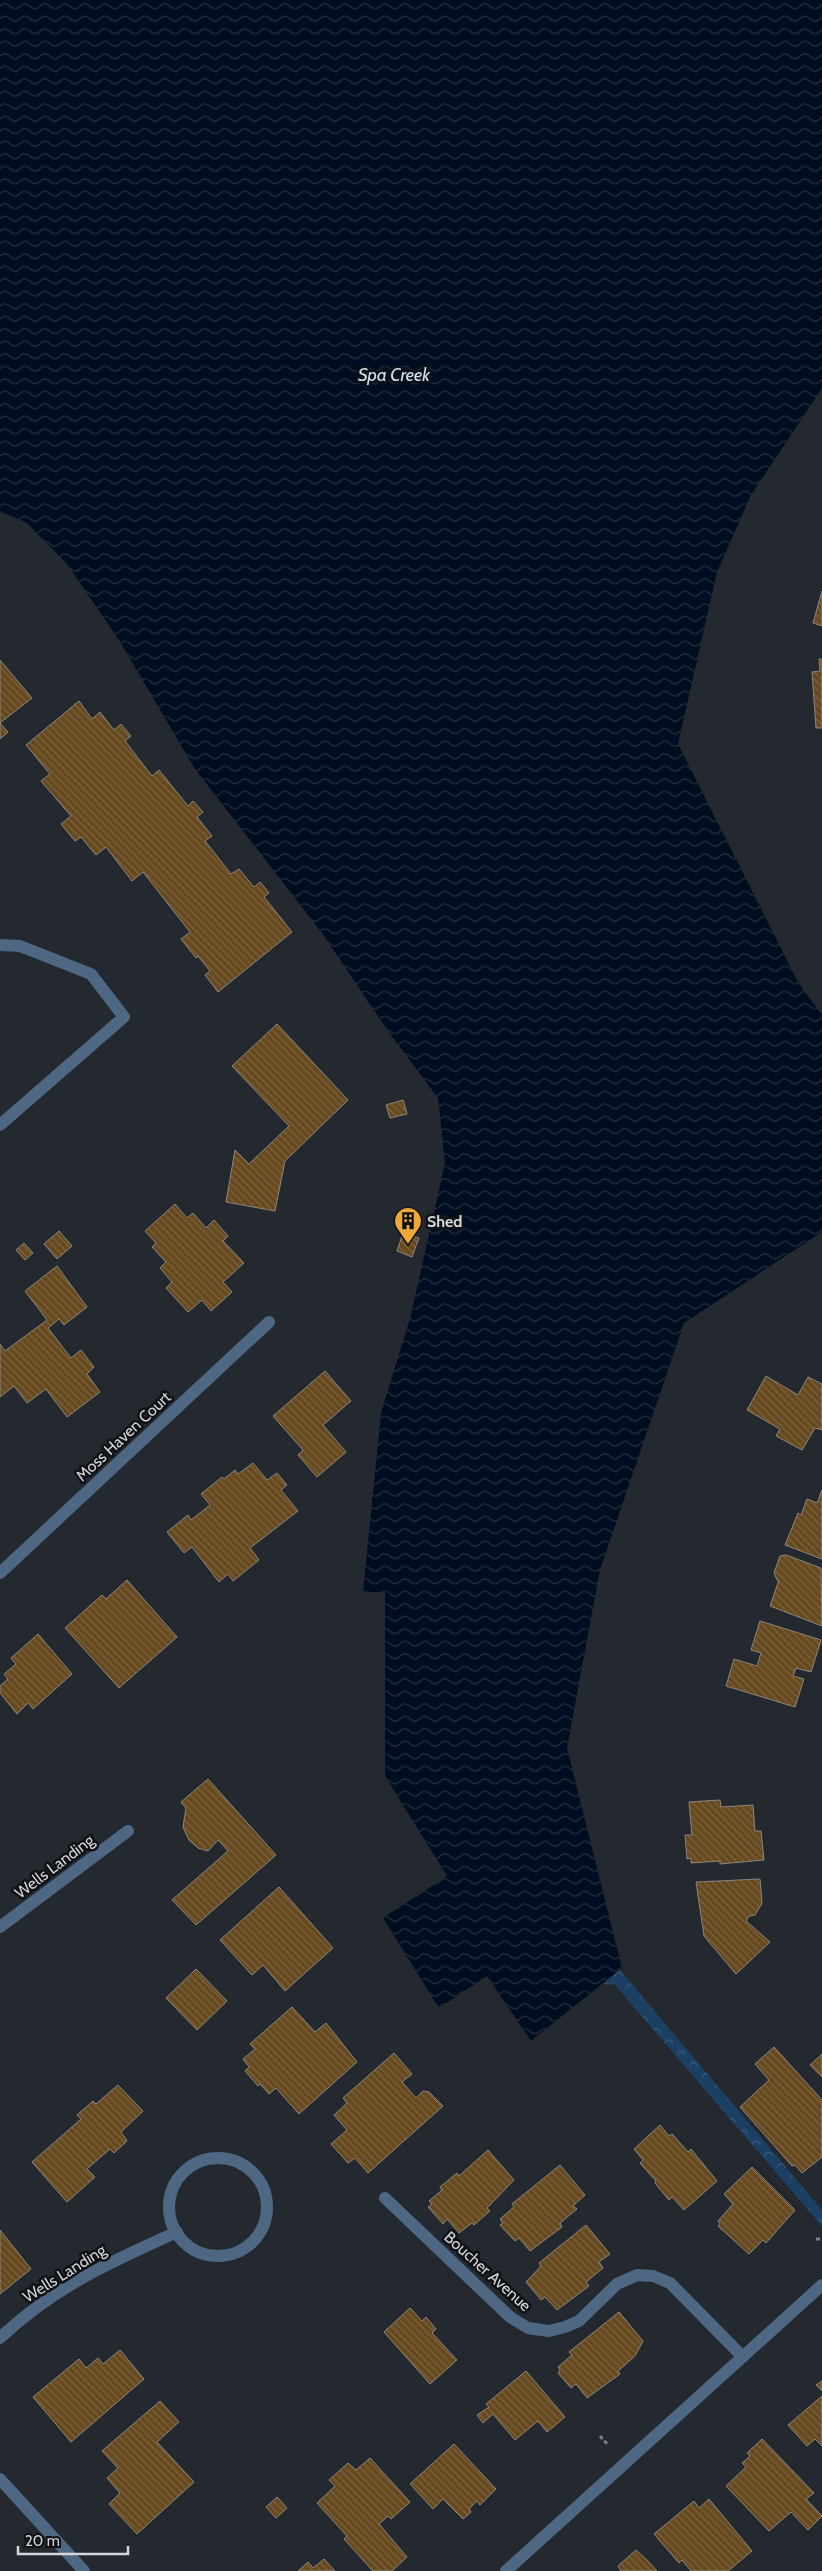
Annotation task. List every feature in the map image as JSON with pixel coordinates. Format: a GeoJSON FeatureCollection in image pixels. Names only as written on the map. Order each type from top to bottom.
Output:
{"type":"FeatureCollection","features":[{"type":"Feature","properties":{"kind":"street"},"geometry":{"type":"LineString","coordinates":[[0,945],[20,946],[91,974],[124,1017],[0,1125]]}},
{"type":"Feature","properties":{"kind":"street","name":"Moss Haven Court"},"geometry":{"type":"LineString","coordinates":[[0,1573],[269,1322]]}},
{"type":"Feature","properties":{"kind":"street","name":"Wells Landing"},"geometry":{"type":"LineString","coordinates":[[0,1927],[128,1831]]}},
{"type":"Feature","properties":{"kind":"street"},"geometry":{"type":"LineString","coordinates":[[213,2158],[236,2161],[251,2169],[261,2181],[267,2197],[268,2213],[262,2228],[253,2241],[240,2251],[224,2255],[208,2255],[192,2249],[177,2232],[172,2224],[169,2208],[171,2192],[178,2178],[190,2166],[213,2158]]}},
{"type":"Feature","properties":{"kind":"street","name":"Boucher Avenue"},"geometry":{"type":"LineString","coordinates":[[385,2198],[510,2317],[528,2328],[550,2331],[565,2327],[579,2321],[617,2284],[637,2275],[653,2276],[670,2283],[743,2357]]}},
{"type":"Feature","properties":{"kind":"street","name":"Wells Landing"},"geometry":{"type":"LineString","coordinates":[[0,2338],[47,2298],[100,2267],[177,2232]]}},
{"type":"Feature","properties":{"kind":"street"},"geometry":{"type":"LineString","coordinates":[[506,2571],[822,2285]]}},
{"type":"Feature","properties":{"kind":"street"},"geometry":{"type":"LineString","coordinates":[[0,2479],[84,2571]]}},
{"type":"Feature","properties":{"kind":"path"},"geometry":{"type":"LineString","coordinates":[[816,2240],[822,2239]]}},
{"type":"Feature","properties":{"kind":"green space"},"geometry":{"type":"Polygon","coordinates":[[[620,1970],[822,2210],[822,2226],[615,1985],[590,1982],[609,1978],[620,1970]]]}},
{"type":"Feature","properties":{"kind":"water","name":"Spa Creek"},"geometry":{"type":"Polygon","coordinates":[[[0,0],[822,0],[822,388],[751,495],[717,572],[678,744],[799,984],[822,1015],[822,1232],[684,1323],[600,1570],[567,1748],[622,1968],[531,2041],[487,1976],[439,2008],[383,1918],[447,1876],[385,1776],[385,1592],[363,1592],[381,1413],[411,1315],[445,1163],[438,1098],[388,1031],[322,933],[195,769],[119,640],[67,564],[27,523],[0,511],[0,0]]]}},
{"type":"Feature","properties":{"kind":"building"},"geometry":{"type":"Polygon","coordinates":[[[822,591],[822,626],[813,623],[822,591]]]}},
{"type":"Feature","properties":{"kind":"building"},"geometry":{"type":"Polygon","coordinates":[[[819,659],[822,659],[822,728],[816,728],[812,672],[820,671],[819,659]]]}},
{"type":"Feature","properties":{"kind":"building"},"geometry":{"type":"Polygon","coordinates":[[[0,660],[32,698],[0,723],[0,660]]]}},
{"type":"Feature","properties":{"kind":"building"},"geometry":{"type":"Polygon","coordinates":[[[79,701],[92,719],[100,712],[114,730],[121,724],[131,736],[125,741],[152,776],[159,770],[188,806],[193,801],[203,812],[197,817],[212,836],[205,841],[231,874],[239,869],[254,887],[260,882],[269,893],[264,897],[292,932],[218,992],[205,975],[210,971],[198,956],[196,958],[181,939],[190,932],[143,872],[132,881],[106,847],[96,855],[81,837],[75,841],[61,824],[71,816],[41,781],[50,774],[26,745],[79,701]]]}},
{"type":"Feature","properties":{"kind":"building"},"geometry":{"type":"Polygon","coordinates":[[[0,723],[8,732],[0,739],[0,723]]]}},
{"type":"Feature","properties":{"kind":"building"},"geometry":{"type":"Polygon","coordinates":[[[277,1024],[348,1100],[285,1161],[275,1211],[226,1202],[235,1150],[249,1164],[289,1126],[232,1066],[277,1024]]]}},
{"type":"Feature","properties":{"kind":"building"},"geometry":{"type":"Polygon","coordinates":[[[403,1100],[407,1114],[390,1118],[386,1105],[403,1100]]]}},
{"type":"Feature","properties":{"kind":"building"},"geometry":{"type":"Polygon","coordinates":[[[175,1204],[187,1218],[193,1213],[206,1228],[214,1220],[228,1236],[223,1241],[244,1263],[223,1282],[232,1292],[211,1311],[202,1300],[188,1312],[166,1288],[172,1282],[160,1268],[166,1262],[152,1247],[156,1243],[145,1231],[175,1204]]]}},
{"type":"Feature","properties":{"kind":"building"},"geometry":{"type":"Polygon","coordinates":[[[59,1231],[72,1246],[57,1259],[44,1244],[59,1231]]]}},
{"type":"Feature","properties":{"kind":"building","name":"Shed"},"geometry":{"type":"Polygon","coordinates":[[[403,1233],[419,1238],[412,1257],[397,1251],[403,1233]]]}},
{"type":"Feature","properties":{"kind":"building"},"geometry":{"type":"Polygon","coordinates":[[[24,1243],[33,1253],[25,1260],[16,1250],[24,1243]]]}},
{"type":"Feature","properties":{"kind":"building"},"geometry":{"type":"Polygon","coordinates":[[[57,1266],[87,1307],[64,1325],[59,1319],[48,1328],[71,1358],[81,1350],[94,1367],[87,1374],[100,1392],[67,1417],[46,1389],[27,1403],[14,1386],[0,1397],[0,1344],[5,1351],[47,1320],[25,1291],[57,1266]]]}},
{"type":"Feature","properties":{"kind":"building"},"geometry":{"type":"Polygon","coordinates":[[[325,1371],[351,1401],[323,1425],[346,1452],[317,1477],[298,1455],[303,1450],[273,1416],[325,1371]]]}},
{"type":"Feature","properties":{"kind":"building"},"geometry":{"type":"Polygon","coordinates":[[[766,1376],[798,1395],[808,1377],[822,1384],[822,1430],[815,1428],[802,1450],[776,1436],[780,1429],[747,1410],[766,1376]]]}},
{"type":"Feature","properties":{"kind":"building"},"geometry":{"type":"Polygon","coordinates":[[[253,1463],[267,1480],[277,1473],[287,1485],[281,1490],[298,1511],[250,1548],[259,1560],[233,1581],[228,1574],[219,1582],[192,1547],[184,1553],[167,1532],[188,1515],[191,1520],[210,1505],[201,1494],[222,1477],[224,1479],[235,1470],[238,1474],[253,1463]]]}},
{"type":"Feature","properties":{"kind":"building"},"geometry":{"type":"Polygon","coordinates":[[[822,1490],[822,1559],[785,1545],[798,1513],[801,1515],[807,1499],[817,1503],[822,1490]]]}},
{"type":"Feature","properties":{"kind":"building"},"geometry":{"type":"Polygon","coordinates":[[[786,1555],[821,1568],[822,1626],[770,1606],[779,1580],[777,1580],[774,1573],[780,1556],[786,1555]]]}},
{"type":"Feature","properties":{"kind":"building"},"geometry":{"type":"Polygon","coordinates":[[[127,1580],[177,1637],[119,1688],[65,1628],[102,1595],[106,1599],[127,1580]]]}},
{"type":"Feature","properties":{"kind":"building"},"geometry":{"type":"Polygon","coordinates":[[[760,1621],[821,1640],[811,1672],[796,1668],[793,1676],[804,1679],[795,1707],[726,1686],[734,1659],[757,1666],[761,1653],[751,1650],[760,1621]]]}},
{"type":"Feature","properties":{"kind":"building"},"geometry":{"type":"Polygon","coordinates":[[[38,1634],[72,1674],[33,1709],[28,1703],[17,1714],[0,1693],[0,1686],[8,1679],[4,1674],[16,1664],[11,1658],[38,1634]]]}},
{"type":"Feature","properties":{"kind":"building"},"geometry":{"type":"Polygon","coordinates":[[[208,1779],[276,1855],[196,1925],[172,1900],[228,1851],[218,1840],[208,1851],[198,1848],[189,1840],[183,1827],[186,1808],[181,1802],[208,1779]]]}},
{"type":"Feature","properties":{"kind":"building"},"geometry":{"type":"Polygon","coordinates":[[[720,1800],[721,1807],[753,1805],[755,1831],[761,1831],[764,1860],[720,1864],[720,1861],[691,1863],[691,1858],[687,1859],[685,1835],[692,1835],[689,1802],[720,1800]]]}},
{"type":"Feature","properties":{"kind":"building"},"geometry":{"type":"Polygon","coordinates":[[[760,1879],[762,1903],[755,1915],[749,1916],[746,1921],[770,1942],[736,1974],[704,1936],[696,1882],[760,1879]]]}},
{"type":"Feature","properties":{"kind":"building"},"geometry":{"type":"Polygon","coordinates":[[[279,1887],[333,1948],[285,1991],[263,1965],[252,1975],[220,1940],[279,1887]]]}},
{"type":"Feature","properties":{"kind":"building"},"geometry":{"type":"Polygon","coordinates":[[[196,1969],[227,2001],[197,2030],[166,1998],[196,1969]]]}},
{"type":"Feature","properties":{"kind":"building"},"geometry":{"type":"Polygon","coordinates":[[[292,2007],[315,2032],[326,2023],[357,2062],[299,2114],[276,2088],[269,2094],[260,2084],[258,2086],[245,2071],[249,2067],[243,2059],[255,2049],[250,2044],[292,2007]]]}},
{"type":"Feature","properties":{"kind":"building"},"geometry":{"type":"Polygon","coordinates":[[[774,2047],[822,2100],[822,2157],[802,2173],[795,2165],[792,2166],[740,2107],[769,2080],[755,2064],[774,2047]]]}},
{"type":"Feature","properties":{"kind":"building"},"geometry":{"type":"Polygon","coordinates":[[[394,2053],[412,2074],[402,2082],[416,2098],[423,2091],[429,2092],[443,2106],[368,2173],[355,2158],[348,2163],[331,2144],[347,2130],[334,2115],[347,2103],[343,2098],[394,2053]]]}},
{"type":"Feature","properties":{"kind":"building"},"geometry":{"type":"Polygon","coordinates":[[[822,2054],[822,2077],[810,2065],[822,2054]]]}},
{"type":"Feature","properties":{"kind":"building"},"geometry":{"type":"Polygon","coordinates":[[[118,2085],[143,2111],[121,2132],[127,2141],[114,2153],[110,2149],[87,2169],[95,2177],[67,2202],[32,2162],[81,2119],[77,2115],[93,2101],[96,2104],[118,2085]]]}},
{"type":"Feature","properties":{"kind":"building"},"geometry":{"type":"Polygon","coordinates":[[[660,2125],[669,2136],[672,2134],[688,2152],[691,2149],[717,2181],[684,2210],[672,2197],[669,2200],[655,2183],[656,2181],[640,2163],[643,2160],[634,2149],[660,2125]]]}},
{"type":"Feature","properties":{"kind":"building"},"geometry":{"type":"Polygon","coordinates":[[[488,2150],[514,2180],[487,2208],[490,2211],[474,2225],[472,2223],[459,2233],[447,2219],[443,2224],[428,2207],[432,2204],[429,2201],[442,2190],[440,2187],[457,2173],[459,2176],[488,2150]]]}},
{"type":"Feature","properties":{"kind":"building"},"geometry":{"type":"Polygon","coordinates":[[[560,2165],[585,2195],[573,2206],[577,2209],[560,2223],[562,2227],[530,2251],[519,2238],[515,2241],[500,2225],[503,2223],[500,2219],[514,2207],[512,2204],[560,2165]]]}},
{"type":"Feature","properties":{"kind":"building"},"geometry":{"type":"Polygon","coordinates":[[[752,2167],[795,2210],[766,2243],[763,2240],[749,2254],[718,2226],[720,2224],[718,2221],[733,2204],[724,2194],[752,2167]]]}},
{"type":"Feature","properties":{"kind":"building"},"geometry":{"type":"Polygon","coordinates":[[[586,2225],[610,2254],[599,2262],[603,2268],[586,2282],[589,2286],[557,2310],[545,2297],[541,2300],[526,2282],[541,2266],[539,2263],[586,2225]]]}},
{"type":"Feature","properties":{"kind":"building"},"geometry":{"type":"Polygon","coordinates":[[[0,2230],[31,2269],[0,2294],[0,2230]]]}},
{"type":"Feature","properties":{"kind":"building"},"geometry":{"type":"Polygon","coordinates":[[[410,2308],[422,2321],[426,2317],[436,2329],[432,2333],[457,2360],[430,2384],[384,2332],[410,2308]]]}},
{"type":"Feature","properties":{"kind":"building"},"geometry":{"type":"Polygon","coordinates":[[[619,2312],[643,2341],[635,2356],[618,2371],[620,2374],[587,2398],[576,2384],[571,2388],[558,2373],[560,2370],[558,2367],[572,2355],[569,2352],[619,2312]]]}},
{"type":"Feature","properties":{"kind":"building"},"geometry":{"type":"Polygon","coordinates":[[[120,2350],[144,2379],[71,2442],[33,2397],[79,2359],[86,2368],[98,2358],[103,2364],[120,2350]]]}},
{"type":"Feature","properties":{"kind":"building"},"geometry":{"type":"Polygon","coordinates":[[[526,2371],[565,2417],[547,2432],[538,2421],[515,2440],[493,2414],[483,2423],[477,2415],[489,2407],[486,2404],[526,2371]]]}},
{"type":"Feature","properties":{"kind":"building"},"geometry":{"type":"Polygon","coordinates":[[[822,2381],[822,2391],[816,2385],[822,2381]]]}},
{"type":"Feature","properties":{"kind":"building"},"geometry":{"type":"Polygon","coordinates":[[[822,2396],[822,2446],[815,2439],[807,2446],[788,2425],[822,2396]]]}},
{"type":"Feature","properties":{"kind":"building"},"geometry":{"type":"Polygon","coordinates":[[[160,2401],[179,2422],[157,2442],[194,2482],[137,2534],[109,2504],[120,2493],[107,2478],[118,2468],[102,2451],[160,2401]]]}},
{"type":"Feature","properties":{"kind":"building"},"geometry":{"type":"Polygon","coordinates":[[[762,2439],[814,2493],[806,2499],[822,2516],[808,2530],[791,2512],[769,2531],[726,2486],[746,2467],[742,2463],[750,2456],[747,2453],[762,2439]]]}},
{"type":"Feature","properties":{"kind":"building"},"geometry":{"type":"Polygon","coordinates":[[[454,2444],[496,2489],[480,2505],[477,2501],[469,2509],[471,2512],[463,2519],[443,2499],[433,2509],[410,2484],[454,2444]]]}},
{"type":"Feature","properties":{"kind":"building"},"geometry":{"type":"Polygon","coordinates":[[[370,2458],[410,2502],[391,2519],[388,2516],[379,2524],[407,2557],[392,2571],[373,2571],[344,2539],[347,2536],[317,2503],[335,2486],[329,2480],[348,2463],[356,2470],[370,2458]]]}},
{"type":"Feature","properties":{"kind":"building"},"geometry":{"type":"Polygon","coordinates":[[[277,2497],[287,2508],[276,2518],[266,2507],[277,2497]]]}},
{"type":"Feature","properties":{"kind":"building"},"geometry":{"type":"Polygon","coordinates":[[[709,2499],[752,2551],[728,2571],[691,2571],[682,2560],[679,2563],[654,2534],[694,2501],[699,2508],[709,2499]]]}},
{"type":"Feature","properties":{"kind":"building"},"geometry":{"type":"Polygon","coordinates":[[[636,2550],[657,2571],[621,2571],[618,2566],[636,2550]]]}},
{"type":"Feature","properties":{"kind":"building"},"geometry":{"type":"Polygon","coordinates":[[[324,2559],[335,2571],[298,2571],[308,2562],[313,2568],[324,2559]]]}},
{"type":"Feature","properties":{"kind":"place","name":"Shed"},"geometry":{"type":"Point","coordinates":[408,1245]}}]}
